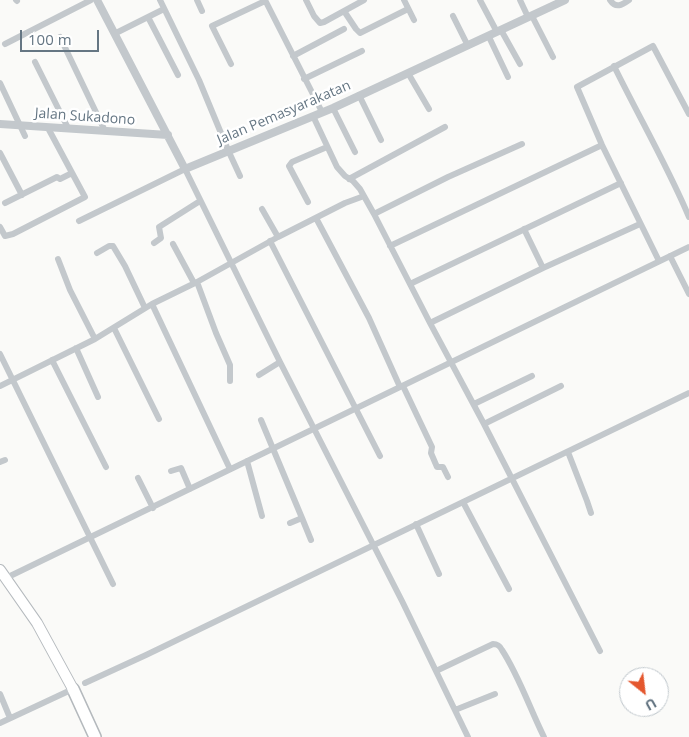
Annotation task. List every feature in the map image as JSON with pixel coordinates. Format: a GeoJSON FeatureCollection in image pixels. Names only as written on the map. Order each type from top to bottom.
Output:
{"type":"FeatureCollection","features":[{"type":"Feature","properties":{"kind":"highway"},"geometry":{"type":"LineString","coordinates":[[71,690],[88,737]]}},
{"type":"Feature","properties":{"kind":"highway"},"geometry":{"type":"LineString","coordinates":[[71,690],[95,737]]}},
{"type":"Feature","properties":{"kind":"main road"},"geometry":{"type":"LineString","coordinates":[[2,578],[34,624],[71,690]]}},
{"type":"Feature","properties":{"kind":"street"},"geometry":{"type":"LineString","coordinates":[[5,44],[92,0]]}},
{"type":"Feature","properties":{"kind":"street"},"geometry":{"type":"LineString","coordinates":[[97,0],[116,33],[185,169],[468,737]]}},
{"type":"Feature","properties":{"kind":"street"},"geometry":{"type":"LineString","coordinates":[[160,0],[199,80],[240,176]]}},
{"type":"Feature","properties":{"kind":"street"},"geometry":{"type":"LineString","coordinates":[[197,0],[202,11]]}},
{"type":"Feature","properties":{"kind":"street"},"geometry":{"type":"LineString","coordinates":[[232,64],[212,26],[265,0],[322,112]]}},
{"type":"Feature","properties":{"kind":"street"},"geometry":{"type":"LineString","coordinates":[[306,0],[314,16],[320,22],[344,11],[350,3],[364,0]]}},
{"type":"Feature","properties":{"kind":"street"},"geometry":{"type":"LineString","coordinates":[[404,0],[414,20]]}},
{"type":"Feature","properties":{"kind":"street"},"geometry":{"type":"LineString","coordinates":[[480,0],[520,64]]}},
{"type":"Feature","properties":{"kind":"street"},"geometry":{"type":"LineString","coordinates":[[520,0],[553,57]]}},
{"type":"Feature","properties":{"kind":"street","name":"Jalan Pemasyarakatan"},"geometry":{"type":"LineString","coordinates":[[185,169],[332,108],[565,0]]}},
{"type":"Feature","properties":{"kind":"street"},"geometry":{"type":"LineString","coordinates":[[610,0],[618,6],[629,0]]}},
{"type":"Feature","properties":{"kind":"street"},"geometry":{"type":"LineString","coordinates":[[116,33],[164,9]]}},
{"type":"Feature","properties":{"kind":"street"},"geometry":{"type":"LineString","coordinates":[[344,11],[360,33],[408,9]]}},
{"type":"Feature","properties":{"kind":"street"},"geometry":{"type":"LineString","coordinates":[[453,16],[468,46]]}},
{"type":"Feature","properties":{"kind":"street"},"geometry":{"type":"LineString","coordinates":[[148,17],[178,75]]}},
{"type":"Feature","properties":{"kind":"street"},"geometry":{"type":"LineString","coordinates":[[293,56],[344,29]]}},
{"type":"Feature","properties":{"kind":"street"},"geometry":{"type":"LineString","coordinates":[[489,36],[508,77]]}},
{"type":"Feature","properties":{"kind":"street"},"geometry":{"type":"LineString","coordinates":[[60,37],[105,131]]}},
{"type":"Feature","properties":{"kind":"street"},"geometry":{"type":"LineString","coordinates":[[659,261],[602,145],[577,88],[653,46],[689,114]]}},
{"type":"Feature","properties":{"kind":"street"},"geometry":{"type":"LineString","coordinates":[[304,79],[362,51]]}},
{"type":"Feature","properties":{"kind":"street"},"geometry":{"type":"LineString","coordinates":[[35,62],[68,128]]}},
{"type":"Feature","properties":{"kind":"street"},"geometry":{"type":"LineString","coordinates":[[614,66],[659,152],[689,217]]}},
{"type":"Feature","properties":{"kind":"street"},"geometry":{"type":"LineString","coordinates":[[408,73],[430,110]]}},
{"type":"Feature","properties":{"kind":"street"},"geometry":{"type":"LineString","coordinates":[[0,83],[26,136]]}},
{"type":"Feature","properties":{"kind":"street"},"geometry":{"type":"LineString","coordinates":[[359,95],[381,140]]}},
{"type":"Feature","properties":{"kind":"street"},"geometry":{"type":"LineString","coordinates":[[332,108],[355,152]]}},
{"type":"Feature","properties":{"kind":"street"},"geometry":{"type":"LineString","coordinates":[[313,116],[341,173],[360,189],[374,214],[474,404],[600,651]]}},
{"type":"Feature","properties":{"kind":"street","name":"Jalan Sukadono"},"geometry":{"type":"LineString","coordinates":[[0,124],[168,136]]}},
{"type":"Feature","properties":{"kind":"street"},"geometry":{"type":"LineString","coordinates":[[349,178],[445,127]]}},
{"type":"Feature","properties":{"kind":"street"},"geometry":{"type":"LineString","coordinates":[[0,227],[6,236],[13,234],[84,197],[48,128]]}},
{"type":"Feature","properties":{"kind":"street"},"geometry":{"type":"LineString","coordinates":[[374,214],[522,144]]}},
{"type":"Feature","properties":{"kind":"street"},"geometry":{"type":"LineString","coordinates":[[390,246],[602,145]]}},
{"type":"Feature","properties":{"kind":"street"},"geometry":{"type":"LineString","coordinates":[[308,202],[289,166],[292,162],[327,147]]}},
{"type":"Feature","properties":{"kind":"street"},"geometry":{"type":"LineString","coordinates":[[0,153],[22,195]]}},
{"type":"Feature","properties":{"kind":"street"},"geometry":{"type":"LineString","coordinates":[[80,220],[185,169]]}},
{"type":"Feature","properties":{"kind":"street"},"geometry":{"type":"LineString","coordinates":[[4,203],[57,177],[60,179],[72,173]]}},
{"type":"Feature","properties":{"kind":"street"},"geometry":{"type":"LineString","coordinates":[[410,284],[621,183]]}},
{"type":"Feature","properties":{"kind":"street"},"geometry":{"type":"LineString","coordinates":[[0,386],[94,339],[152,304],[195,283],[270,241],[345,203],[364,196]]}},
{"type":"Feature","properties":{"kind":"street"},"geometry":{"type":"LineString","coordinates":[[154,243],[161,238],[159,227],[200,201]]}},
{"type":"Feature","properties":{"kind":"street"},"geometry":{"type":"LineString","coordinates":[[262,209],[278,237]]}},
{"type":"Feature","properties":{"kind":"street"},"geometry":{"type":"LineString","coordinates":[[316,218],[369,318],[432,447],[431,453],[437,467],[443,467],[448,477]]}},
{"type":"Feature","properties":{"kind":"street"},"geometry":{"type":"LineString","coordinates":[[430,323],[543,268],[640,224]]}},
{"type":"Feature","properties":{"kind":"street"},"geometry":{"type":"LineString","coordinates":[[524,229],[543,268]]}},
{"type":"Feature","properties":{"kind":"street"},"geometry":{"type":"LineString","coordinates":[[270,241],[380,456]]}},
{"type":"Feature","properties":{"kind":"street"},"geometry":{"type":"LineString","coordinates":[[173,244],[195,283],[230,365],[230,381]]}},
{"type":"Feature","properties":{"kind":"street"},"geometry":{"type":"LineString","coordinates":[[97,253],[113,246],[145,308]]}},
{"type":"Feature","properties":{"kind":"street"},"geometry":{"type":"LineString","coordinates":[[2,578],[153,508],[689,247]]}},
{"type":"Feature","properties":{"kind":"street"},"geometry":{"type":"LineString","coordinates":[[670,256],[689,294]]}},
{"type":"Feature","properties":{"kind":"street"},"geometry":{"type":"LineString","coordinates":[[58,259],[70,290],[94,339]]}},
{"type":"Feature","properties":{"kind":"street"},"geometry":{"type":"LineString","coordinates":[[152,304],[230,469]]}},
{"type":"Feature","properties":{"kind":"street"},"geometry":{"type":"LineString","coordinates":[[114,328],[159,419]]}},
{"type":"Feature","properties":{"kind":"street"},"geometry":{"type":"LineString","coordinates":[[76,348],[98,397]]}},
{"type":"Feature","properties":{"kind":"street"},"geometry":{"type":"LineString","coordinates":[[0,354],[112,584]]}},
{"type":"Feature","properties":{"kind":"street"},"geometry":{"type":"LineString","coordinates":[[52,360],[106,467]]}},
{"type":"Feature","properties":{"kind":"street"},"geometry":{"type":"LineString","coordinates":[[259,375],[280,362]]}},
{"type":"Feature","properties":{"kind":"street"},"geometry":{"type":"LineString","coordinates":[[474,404],[532,376]]}},
{"type":"Feature","properties":{"kind":"street"},"geometry":{"type":"LineString","coordinates":[[484,424],[561,386]]}},
{"type":"Feature","properties":{"kind":"street"},"geometry":{"type":"LineString","coordinates":[[85,683],[689,393]]}},
{"type":"Feature","properties":{"kind":"street"},"geometry":{"type":"LineString","coordinates":[[261,420],[311,540]]}},
{"type":"Feature","properties":{"kind":"street"},"geometry":{"type":"LineString","coordinates":[[568,452],[590,513]]}},
{"type":"Feature","properties":{"kind":"street"},"geometry":{"type":"LineString","coordinates":[[247,461],[262,516]]}},
{"type":"Feature","properties":{"kind":"street"},"geometry":{"type":"LineString","coordinates":[[171,471],[181,468],[190,489]]}},
{"type":"Feature","properties":{"kind":"street"},"geometry":{"type":"LineString","coordinates":[[138,478],[153,508]]}},
{"type":"Feature","properties":{"kind":"street"},"geometry":{"type":"LineString","coordinates":[[463,502],[509,589]]}},
{"type":"Feature","properties":{"kind":"street"},"geometry":{"type":"LineString","coordinates":[[290,523],[302,518]]}},
{"type":"Feature","properties":{"kind":"street"},"geometry":{"type":"LineString","coordinates":[[416,524],[439,574]]}},
{"type":"Feature","properties":{"kind":"street"},"geometry":{"type":"LineString","coordinates":[[436,671],[493,644],[498,645],[544,737]]}},
{"type":"Feature","properties":{"kind":"street"},"geometry":{"type":"LineString","coordinates":[[0,724],[71,690]]}},
{"type":"Feature","properties":{"kind":"street"},"geometry":{"type":"LineString","coordinates":[[0,694],[10,718]]}},
{"type":"Feature","properties":{"kind":"street"},"geometry":{"type":"LineString","coordinates":[[455,710],[495,694]]}}]}
